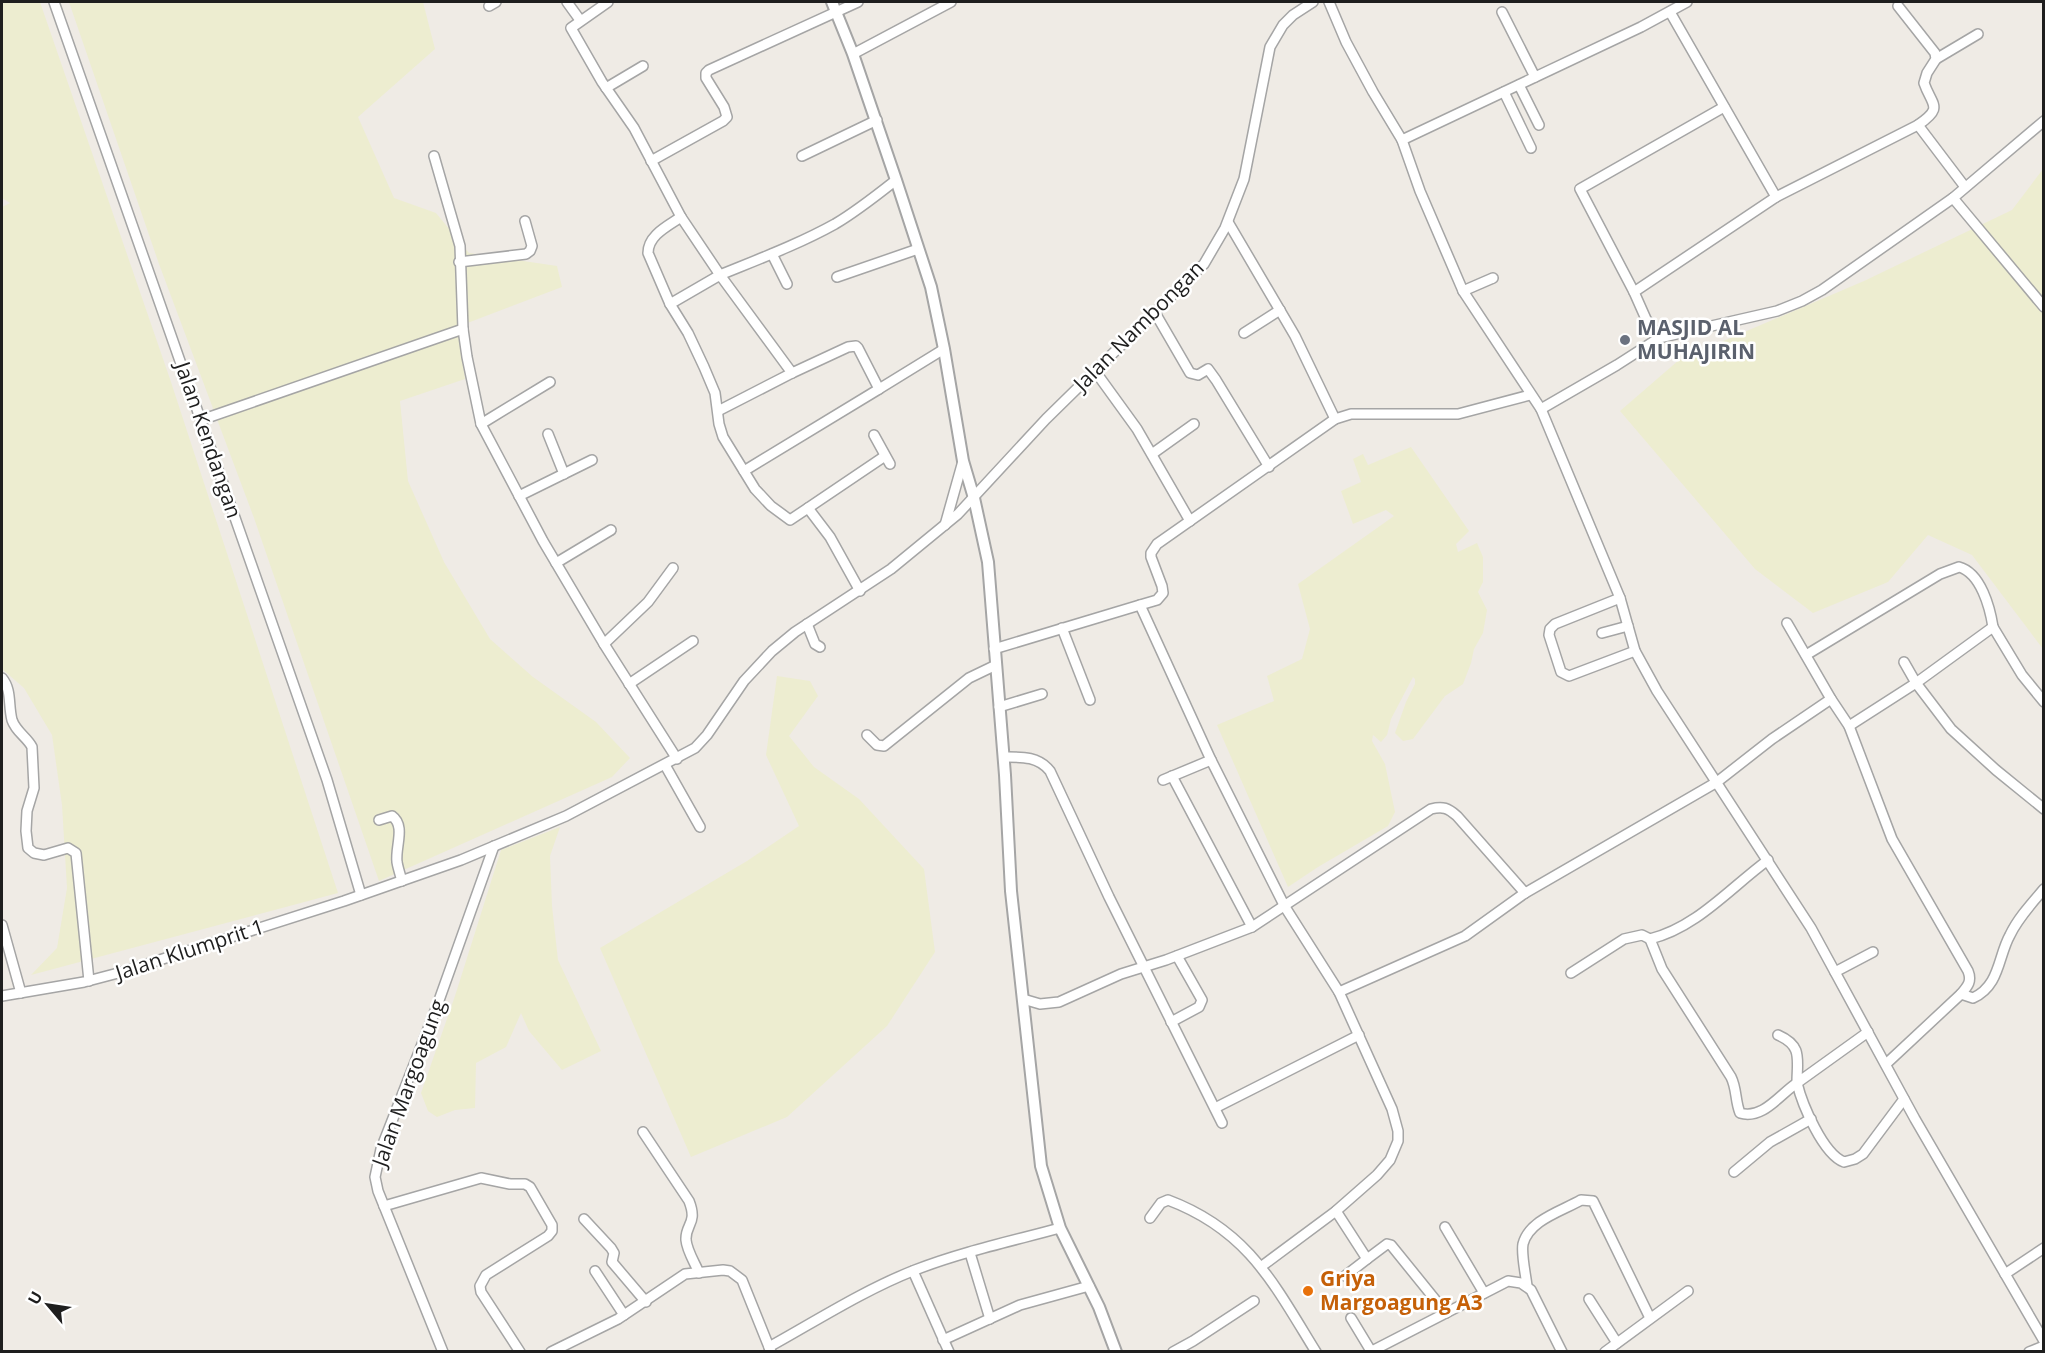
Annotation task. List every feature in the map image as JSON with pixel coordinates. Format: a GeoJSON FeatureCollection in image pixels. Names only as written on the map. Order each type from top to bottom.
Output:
{"type":"FeatureCollection","features":[{"type":"Feature","properties":{"kind":"street","name":"Jalan Kendangan"},"geometry":{"type":"LineString","coordinates":[[54,2],[327,780],[361,895]]}},
{"type":"Feature","properties":{"kind":"street"},"geometry":{"type":"LineString","coordinates":[[567,2],[580,20]]}},
{"type":"Feature","properties":{"kind":"street"},"geometry":{"type":"LineString","coordinates":[[608,2],[571,28],[606,88],[634,128],[681,217],[705,249],[720,275],[792,372]]}},
{"type":"Feature","properties":{"kind":"street"},"geometry":{"type":"LineString","coordinates":[[651,162],[727,117],[724,107],[706,78],[709,70],[833,7],[858,2]]}},
{"type":"Feature","properties":{"kind":"street"},"geometry":{"type":"LineString","coordinates":[[854,54],[951,2]]}},
{"type":"Feature","properties":{"kind":"street","name":"Jalan Nambongan"},"geometry":{"type":"LineString","coordinates":[[677,759],[695,748],[707,735],[756,667],[772,651],[807,624],[891,569],[945,525],[974,498],[1046,419],[1204,264],[1228,222],[1244,179],[1270,47],[1283,25],[1293,15],[1313,2]]}},
{"type":"Feature","properties":{"kind":"street"},"geometry":{"type":"LineString","coordinates":[[1329,2],[1346,42],[1402,140],[1420,191],[1463,291],[1541,409],[1620,598],[1635,651],[1657,691],[1811,928],[1904,1099],[2043,1343],[2029,1352]]}},
{"type":"Feature","properties":{"kind":"street"},"geometry":{"type":"LineString","coordinates":[[1402,140],[1687,2]]}},
{"type":"Feature","properties":{"kind":"street"},"geometry":{"type":"LineString","coordinates":[[1898,6],[1929,44],[1936,59]]}},
{"type":"Feature","properties":{"kind":"street"},"geometry":{"type":"LineString","coordinates":[[833,7],[854,54],[931,288],[963,460],[988,562],[1004,757],[1011,891],[1027,1003],[1041,1166],[1060,1228],[1089,1286],[1116,1352]]}},
{"type":"Feature","properties":{"kind":"street"},"geometry":{"type":"LineString","coordinates":[[1502,12],[1535,77]]}},
{"type":"Feature","properties":{"kind":"street"},"geometry":{"type":"LineString","coordinates":[[1670,12],[1776,197]]}},
{"type":"Feature","properties":{"kind":"street"},"geometry":{"type":"LineString","coordinates":[[1634,292],[1776,197],[1918,125],[1933,114],[1934,102],[1924,83],[1927,73],[1936,59],[1978,34]]}},
{"type":"Feature","properties":{"kind":"street"},"geometry":{"type":"LineString","coordinates":[[606,88],[643,66]]}},
{"type":"Feature","properties":{"kind":"street"},"geometry":{"type":"LineString","coordinates":[[1519,85],[1539,125]]}},
{"type":"Feature","properties":{"kind":"street"},"geometry":{"type":"LineString","coordinates":[[1504,92],[1531,148]]}},
{"type":"Feature","properties":{"kind":"street"},"geometry":{"type":"LineString","coordinates":[[1659,338],[1647,320],[1580,189],[1724,107]]}},
{"type":"Feature","properties":{"kind":"street"},"geometry":{"type":"LineString","coordinates":[[802,156],[877,120]]}},
{"type":"Feature","properties":{"kind":"street"},"geometry":{"type":"LineString","coordinates":[[1541,409],[1659,338],[1777,311],[1822,290],[1953,198],[2043,121]]}},
{"type":"Feature","properties":{"kind":"street"},"geometry":{"type":"LineString","coordinates":[[1918,125],[1965,187]]}},
{"type":"Feature","properties":{"kind":"street"},"geometry":{"type":"LineString","coordinates":[[434,156],[460,246],[459,262],[466,357],[481,424],[556,563],[677,759]]}},
{"type":"Feature","properties":{"kind":"street"},"geometry":{"type":"LineString","coordinates":[[670,304],[720,275],[836,224],[896,180]]}},
{"type":"Feature","properties":{"kind":"street"},"geometry":{"type":"LineString","coordinates":[[1953,198],[2043,307]]}},
{"type":"Feature","properties":{"kind":"street"},"geometry":{"type":"LineString","coordinates":[[681,217],[652,239],[648,248],[650,259],[670,304],[688,333],[715,393],[721,431],[744,471],[763,497],[789,519],[888,460],[874,435]]}},
{"type":"Feature","properties":{"kind":"street"},"geometry":{"type":"LineString","coordinates":[[459,262],[526,254],[532,246],[525,221]]}},
{"type":"Feature","properties":{"kind":"street"},"geometry":{"type":"LineString","coordinates":[[1228,222],[1280,310],[1320,385],[1335,419]]}},
{"type":"Feature","properties":{"kind":"street"},"geometry":{"type":"LineString","coordinates":[[837,277],[918,249]]}},
{"type":"Feature","properties":{"kind":"street"},"geometry":{"type":"LineString","coordinates":[[772,254],[787,284]]}},
{"type":"Feature","properties":{"kind":"street"},"geometry":{"type":"LineString","coordinates":[[1463,291],[1493,278]]}},
{"type":"Feature","properties":{"kind":"street"},"geometry":{"type":"LineString","coordinates":[[1244,333],[1280,310]]}},
{"type":"Feature","properties":{"kind":"street"},"geometry":{"type":"LineString","coordinates":[[1154,311],[1190,373],[1198,375],[1208,369],[1269,466]]}},
{"type":"Feature","properties":{"kind":"street"},"geometry":{"type":"LineString","coordinates":[[201,420],[463,329]]}},
{"type":"Feature","properties":{"kind":"street"},"geometry":{"type":"LineString","coordinates":[[718,411],[792,372],[848,347],[858,348],[879,389]]}},
{"type":"Feature","properties":{"kind":"street"},"geometry":{"type":"LineString","coordinates":[[744,471],[944,350]]}},
{"type":"Feature","properties":{"kind":"street"},"geometry":{"type":"LineString","coordinates":[[1095,371],[1152,454],[1190,521]]}},
{"type":"Feature","properties":{"kind":"street"},"geometry":{"type":"LineString","coordinates":[[481,424],[550,382]]}},
{"type":"Feature","properties":{"kind":"street"},"geometry":{"type":"LineString","coordinates":[[994,649],[1157,600],[1163,593],[1151,557],[1153,548],[1335,419],[1351,414],[1458,414],[1530,395]]}},
{"type":"Feature","properties":{"kind":"street"},"geometry":{"type":"LineString","coordinates":[[1152,454],[1194,424]]}},
{"type":"Feature","properties":{"kind":"street"},"geometry":{"type":"LineString","coordinates":[[548,434],[564,474]]}},
{"type":"Feature","properties":{"kind":"street"},"geometry":{"type":"LineString","coordinates":[[519,496],[592,460]]}},
{"type":"Feature","properties":{"kind":"street"},"geometry":{"type":"LineString","coordinates":[[945,525],[963,460]]}},
{"type":"Feature","properties":{"kind":"street"},"geometry":{"type":"LineString","coordinates":[[808,508],[830,537],[860,591]]}},
{"type":"Feature","properties":{"kind":"street"},"geometry":{"type":"LineString","coordinates":[[556,563],[611,530]]}},
{"type":"Feature","properties":{"kind":"street"},"geometry":{"type":"LineString","coordinates":[[1806,655],[1941,574],[1959,567],[1969,571],[1982,590],[1991,611],[1993,627],[2022,675],[2043,702]]}},
{"type":"Feature","properties":{"kind":"street"},"geometry":{"type":"LineString","coordinates":[[604,644],[648,602],[673,568]]}},
{"type":"Feature","properties":{"kind":"street"},"geometry":{"type":"LineString","coordinates":[[1620,598],[1555,624],[1550,629],[1550,635],[1561,672],[1566,676],[1635,651]]}},
{"type":"Feature","properties":{"kind":"street"},"geometry":{"type":"LineString","coordinates":[[1140,605],[1211,760],[1285,907],[1339,992],[1392,1108],[1398,1131],[1398,1141],[1390,1160],[1377,1175],[1336,1211],[1262,1266]]}},
{"type":"Feature","properties":{"kind":"street"},"geometry":{"type":"LineString","coordinates":[[1787,623],[1849,726],[1892,839],[1971,977],[1968,986],[1961,994],[1886,1064]]}},
{"type":"Feature","properties":{"kind":"street"},"geometry":{"type":"LineString","coordinates":[[807,624],[815,644],[820,647]]}},
{"type":"Feature","properties":{"kind":"street"},"geometry":{"type":"LineString","coordinates":[[1602,633],[1628,627]]}},
{"type":"Feature","properties":{"kind":"street"},"geometry":{"type":"LineString","coordinates":[[1849,726],[1993,627]]}},
{"type":"Feature","properties":{"kind":"street"},"geometry":{"type":"LineString","coordinates":[[1062,628],[1090,700]]}},
{"type":"Feature","properties":{"kind":"street"},"geometry":{"type":"LineString","coordinates":[[629,684],[693,641]]}},
{"type":"Feature","properties":{"kind":"street"},"geometry":{"type":"LineString","coordinates":[[1904,662],[1951,729],[2043,809]]}},
{"type":"Feature","properties":{"kind":"street"},"geometry":{"type":"LineString","coordinates":[[867,735],[877,746],[884,747],[969,678],[996,665]]}},
{"type":"Feature","properties":{"kind":"street"},"geometry":{"type":"LineString","coordinates":[[2,678],[8,688],[12,720],[32,747],[34,788],[27,811],[28,848],[34,853],[44,855],[68,848],[76,853],[89,981]]}},
{"type":"Feature","properties":{"kind":"street"},"geometry":{"type":"LineString","coordinates":[[999,708],[1042,694]]}},
{"type":"Feature","properties":{"kind":"street"},"geometry":{"type":"LineString","coordinates":[[1339,992],[1465,936],[1525,893],[1717,782],[1772,739],[1831,699]]}},
{"type":"Feature","properties":{"kind":"street"},"geometry":{"type":"LineString","coordinates":[[1004,757],[1032,758],[1050,771],[1143,968],[1222,1123]]}},
{"type":"Feature","properties":{"kind":"street","name":"Jalan Klumprit 1"},"geometry":{"type":"LineString","coordinates":[[2,996],[89,981],[200,948],[402,881],[461,860],[566,816],[677,759]]}},
{"type":"Feature","properties":{"kind":"street"},"geometry":{"type":"LineString","coordinates":[[1211,760],[1167,778],[1252,927]]}},
{"type":"Feature","properties":{"kind":"street"},"geometry":{"type":"LineString","coordinates":[[665,765],[700,826]]}},
{"type":"Feature","properties":{"kind":"street"},"geometry":{"type":"LineString","coordinates":[[1027,1003],[1059,1002],[1121,974],[1177,956],[1252,927],[1431,809],[1438,807],[1446,807],[1457,816],[1525,893]]}},
{"type":"Feature","properties":{"kind":"street"},"geometry":{"type":"LineString","coordinates":[[379,820],[392,816],[397,819],[399,827],[397,861],[402,881]]}},
{"type":"Feature","properties":{"kind":"street","name":"Jalan Margoagung"},"geometry":{"type":"LineString","coordinates":[[443,1352],[375,1181],[381,1149],[437,1006],[494,846]]}},
{"type":"Feature","properties":{"kind":"street"},"geometry":{"type":"LineString","coordinates":[[1571,973],[1624,939],[1642,935],[1650,939],[1664,936],[1688,923],[1767,860]]}},
{"type":"Feature","properties":{"kind":"street"},"geometry":{"type":"LineString","coordinates":[[1961,994],[1973,998],[1991,982],[2002,961],[2010,934],[2043,889]]}},
{"type":"Feature","properties":{"kind":"street"},"geometry":{"type":"LineString","coordinates":[[2035,900],[2043,907]]}},
{"type":"Feature","properties":{"kind":"street"},"geometry":{"type":"LineString","coordinates":[[2,925],[21,993]]}},
{"type":"Feature","properties":{"kind":"street"},"geometry":{"type":"LineString","coordinates":[[1650,939],[1662,969],[1731,1077],[1736,1088],[1736,1103],[1740,1113],[1748,1115],[1760,1112],[1868,1032]]}},
{"type":"Feature","properties":{"kind":"street"},"geometry":{"type":"LineString","coordinates":[[1835,972],[1873,952]]}},
{"type":"Feature","properties":{"kind":"street"},"geometry":{"type":"LineString","coordinates":[[1171,1022],[1199,1007],[1202,1000],[1177,956]]}},
{"type":"Feature","properties":{"kind":"street"},"geometry":{"type":"LineString","coordinates":[[1215,1108],[1359,1035]]}},
{"type":"Feature","properties":{"kind":"street"},"geometry":{"type":"LineString","coordinates":[[1778,1035],[1795,1045],[1798,1053],[1797,1083],[1801,1098],[1831,1152],[1844,1162],[1863,1154],[1904,1099]]}},
{"type":"Feature","properties":{"kind":"street"},"geometry":{"type":"LineString","coordinates":[[1734,1172],[1770,1142],[1811,1119]]}},
{"type":"Feature","properties":{"kind":"street"},"geometry":{"type":"LineString","coordinates":[[643,1132],[693,1210],[693,1218],[686,1240],[699,1273]]}},
{"type":"Feature","properties":{"kind":"street"},"geometry":{"type":"LineString","coordinates":[[384,1206],[481,1178],[510,1184],[525,1184],[530,1187],[552,1225],[552,1231],[548,1236],[486,1275],[480,1286],[520,1352]]}},
{"type":"Feature","properties":{"kind":"street"},"geometry":{"type":"LineString","coordinates":[[1562,1352],[1527,1286],[1523,1245],[1529,1233],[1540,1221],[1581,1200],[1593,1201],[1650,1318]]}},
{"type":"Feature","properties":{"kind":"street"},"geometry":{"type":"LineString","coordinates":[[1150,1218],[1165,1201],[1176,1203],[1215,1224],[1246,1248],[1262,1266],[1316,1352]]}},
{"type":"Feature","properties":{"kind":"street"},"geometry":{"type":"LineString","coordinates":[[1336,1211],[1367,1259]]}},
{"type":"Feature","properties":{"kind":"street"},"geometry":{"type":"LineString","coordinates":[[584,1219],[613,1251],[612,1262],[646,1302]]}},
{"type":"Feature","properties":{"kind":"street"},"geometry":{"type":"LineString","coordinates":[[1445,1227],[1484,1293]]}},
{"type":"Feature","properties":{"kind":"street"},"geometry":{"type":"LineString","coordinates":[[551,1352],[624,1315],[686,1274],[730,1271],[742,1280],[770,1349],[886,1283],[912,1271],[970,1252],[1060,1228]]}},
{"type":"Feature","properties":{"kind":"street"},"geometry":{"type":"LineString","coordinates":[[1345,1276],[1387,1244],[1391,1245],[1446,1313]]}},
{"type":"Feature","properties":{"kind":"street"},"geometry":{"type":"LineString","coordinates":[[2005,1274],[2043,1248]]}},
{"type":"Feature","properties":{"kind":"street"},"geometry":{"type":"LineString","coordinates":[[970,1252],[990,1319]]}},
{"type":"Feature","properties":{"kind":"street"},"geometry":{"type":"LineString","coordinates":[[595,1271],[624,1315]]}},
{"type":"Feature","properties":{"kind":"street"},"geometry":{"type":"LineString","coordinates":[[912,1271],[949,1352]]}},
{"type":"Feature","properties":{"kind":"street"},"geometry":{"type":"LineString","coordinates":[[1351,1318],[1371,1351],[1508,1281],[1527,1286]]}},
{"type":"Feature","properties":{"kind":"street"},"geometry":{"type":"LineString","coordinates":[[944,1340],[1020,1305],[1089,1286]]}},
{"type":"Feature","properties":{"kind":"street"},"geometry":{"type":"LineString","coordinates":[[1605,1352],[1688,1291]]}},
{"type":"Feature","properties":{"kind":"street"},"geometry":{"type":"LineString","coordinates":[[1589,1299],[1617,1343]]}},
{"type":"Feature","properties":{"kind":"street"},"geometry":{"type":"LineString","coordinates":[[1173,1352],[1254,1301]]}},
{"type":"Feature","properties":{"kind":"green space"},"geometry":{"type":"Polygon","coordinates":[[[2,2],[40,2],[170,379],[338,893],[31,975],[57,948],[67,888],[62,805],[52,735],[24,688],[2,669],[2,207],[10,203],[2,198],[2,2]]]}},
{"type":"Feature","properties":{"kind":"green space"},"geometry":{"type":"Polygon","coordinates":[[[69,2],[423,2],[435,49],[358,117],[394,198],[436,213],[469,253],[557,266],[562,287],[457,327],[465,379],[400,401],[408,481],[444,562],[490,639],[533,677],[596,722],[630,758],[612,777],[379,881],[254,518],[159,264],[69,2]]]}},
{"type":"Feature","properties":{"kind":"green space"},"geometry":{"type":"Polygon","coordinates":[[[2043,169],[2043,649],[1972,555],[1928,535],[1888,582],[1813,613],[1755,569],[1620,411],[1679,360],[1864,281],[2012,210],[2043,169]]]}},
{"type":"Feature","properties":{"kind":"green space"},"geometry":{"type":"Polygon","coordinates":[[[1411,447],[1469,531],[1456,544],[1458,552],[1477,543],[1483,557],[1483,582],[1478,592],[1487,610],[1483,633],[1474,649],[1463,684],[1445,696],[1413,739],[1403,741],[1395,733],[1415,684],[1413,677],[1391,719],[1387,735],[1381,742],[1373,735],[1372,741],[1385,764],[1395,812],[1388,826],[1288,887],[1217,725],[1274,701],[1267,676],[1302,659],[1310,629],[1298,584],[1394,516],[1386,510],[1353,524],[1341,491],[1361,482],[1353,459],[1363,454],[1368,465],[1411,447]]]}},
{"type":"Feature","properties":{"kind":"green space"},"geometry":{"type":"Polygon","coordinates":[[[777,676],[810,681],[818,696],[789,736],[814,767],[859,799],[924,869],[935,952],[887,1026],[787,1117],[691,1157],[600,948],[747,861],[799,826],[766,755],[777,676]]]}},
{"type":"Feature","properties":{"kind":"green space"},"geometry":{"type":"Polygon","coordinates":[[[560,827],[550,856],[552,906],[558,960],[601,1051],[562,1070],[529,1031],[521,1013],[506,1047],[476,1063],[475,1108],[455,1110],[437,1117],[428,1111],[421,1093],[455,996],[501,850],[560,827]]]}},
{"type":"Feature","properties":{"kind":"place","name":"MASJID AL MUHAJIRIN"},"geometry":{"type":"Point","coordinates":[1625,340]}},
{"type":"Feature","properties":{"kind":"place","name":"Griya Margoagung A3"},"geometry":{"type":"Point","coordinates":[1308,1291]}}]}
